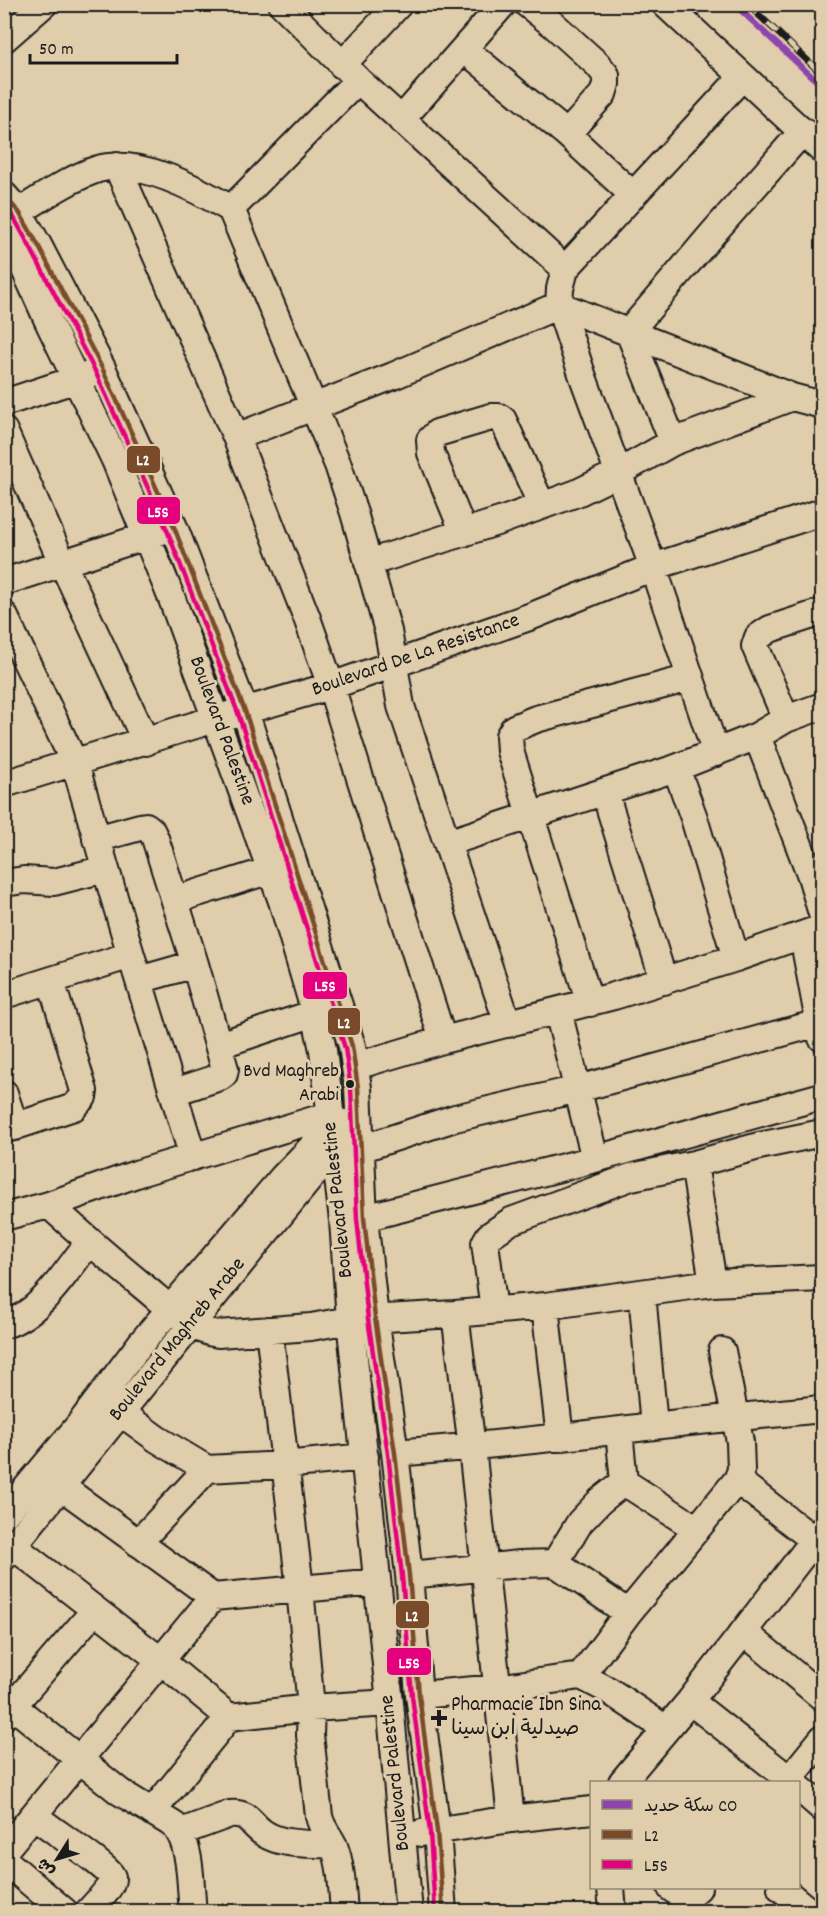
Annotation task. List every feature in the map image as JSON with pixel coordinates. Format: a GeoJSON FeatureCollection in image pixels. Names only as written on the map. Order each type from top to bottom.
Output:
{"type":"FeatureCollection","features":[{"type":"Feature","properties":{"kind":"street"},"geometry":{"type":"LineString","coordinates":[[4,39],[44,4]]}},
{"type":"Feature","properties":{"kind":"street"},"geometry":{"type":"LineString","coordinates":[[282,4],[400,120],[565,269]]}},
{"type":"Feature","properties":{"kind":"street"},"geometry":{"type":"LineString","coordinates":[[231,209],[350,73],[399,4]]}},
{"type":"Feature","properties":{"kind":"street"},"geometry":{"type":"LineString","coordinates":[[527,4],[555,26],[606,75],[603,94],[567,134]]}},
{"type":"Feature","properties":{"kind":"street"},"geometry":{"type":"LineString","coordinates":[[665,4],[822,150]]}},
{"type":"Feature","properties":{"kind":"street"},"geometry":{"type":"LineString","coordinates":[[400,120],[499,6]]}},
{"type":"Feature","properties":{"kind":"street"},"geometry":{"type":"LineString","coordinates":[[464,49],[567,134],[633,195]]}},
{"type":"Feature","properties":{"kind":"street"},"geometry":{"type":"LineString","coordinates":[[716,753],[653,567],[559,305],[565,269],[742,77]]}},
{"type":"Feature","properties":{"kind":"street"},"geometry":{"type":"LineString","coordinates":[[629,332],[803,131]]}},
{"type":"Feature","properties":{"kind":"street"},"geometry":{"type":"LineString","coordinates":[[128,167],[128,192],[236,437],[292,577],[331,686],[443,1040]]}},
{"type":"Feature","properties":{"kind":"street"},"geometry":{"type":"LineString","coordinates":[[8,212],[98,169],[128,167],[200,191],[231,209],[341,475],[388,631],[401,706],[508,1024]]}},
{"type":"Feature","properties":{"kind":"street","name":"Boulevard Palestine"},"geometry":{"type":"LineString","coordinates":[[8,212],[38,243],[102,370],[174,527],[245,711],[352,1046],[356,1066],[346,1130],[343,1221],[362,1319],[395,1453],[409,1575],[419,1695],[437,1831],[444,1911]]}},
{"type":"Feature","properties":{"kind":"street","name":"Boulevard Palestine"},"geometry":{"type":"LineString","coordinates":[[8,212],[39,301],[115,460],[180,620],[295,941],[346,1130],[364,1218],[362,1319],[365,1457],[409,1911]]}},
{"type":"Feature","properties":{"kind":"street"},"geometry":{"type":"LineString","coordinates":[[236,437],[393,376],[559,305],[792,397],[822,405]]}},
{"type":"Feature","properties":{"kind":"street"},"geometry":{"type":"LineString","coordinates":[[629,332],[673,442]]}},
{"type":"Feature","properties":{"kind":"street"},"geometry":{"type":"LineString","coordinates":[[4,403],[102,370]]}},
{"type":"Feature","properties":{"kind":"street"},"geometry":{"type":"LineString","coordinates":[[368,563],[464,533],[577,493],[673,442],[792,397]]}},
{"type":"Feature","properties":{"kind":"street"},"geometry":{"type":"LineString","coordinates":[[464,533],[431,453],[430,440],[436,433],[491,417],[499,417],[503,420],[542,506]]}},
{"type":"Feature","properties":{"kind":"street"},"geometry":{"type":"LineString","coordinates":[[4,431],[146,742]]}},
{"type":"Feature","properties":{"kind":"street","name":"Boulevard De La Resistance"},"geometry":{"type":"LineString","coordinates":[[4,784],[331,686],[532,616],[653,567],[822,512]]}},
{"type":"Feature","properties":{"kind":"street"},"geometry":{"type":"LineString","coordinates":[[4,582],[174,527]]}},
{"type":"Feature","properties":{"kind":"street"},"geometry":{"type":"LineString","coordinates":[[786,719],[755,646],[758,637],[770,629],[822,612]]}},
{"type":"Feature","properties":{"kind":"street"},"geometry":{"type":"LineString","coordinates":[[4,615],[75,764],[193,1157]]}},
{"type":"Feature","properties":{"kind":"street"},"geometry":{"type":"LineString","coordinates":[[590,1004],[510,752],[509,736],[514,728],[570,709],[690,678]]}},
{"type":"Feature","properties":{"kind":"street"},"geometry":{"type":"LineString","coordinates":[[447,843],[676,768],[757,736],[786,719],[822,705]]}},
{"type":"Feature","properties":{"kind":"street"},"geometry":{"type":"LineString","coordinates":[[757,736],[811,876],[822,914]]}},
{"type":"Feature","properties":{"kind":"street"},"geometry":{"type":"LineString","coordinates":[[676,768],[694,818],[736,958]]}},
{"type":"Feature","properties":{"kind":"street"},"geometry":{"type":"LineString","coordinates":[[605,793],[664,981]]}},
{"type":"Feature","properties":{"kind":"street"},"geometry":{"type":"LineString","coordinates":[[96,839],[146,826],[151,830],[195,964],[224,1060],[224,1074],[174,1092]]}},
{"type":"Feature","properties":{"kind":"street"},"geometry":{"type":"LineString","coordinates":[[4,883],[24,880],[54,882],[105,868]]}},
{"type":"Feature","properties":{"kind":"street"},"geometry":{"type":"LineString","coordinates":[[175,900],[271,870]]}},
{"type":"Feature","properties":{"kind":"street"},"geometry":{"type":"LineString","coordinates":[[4,1217],[49,1205],[139,1173],[193,1157],[346,1130],[455,1118],[822,1028],[813,932],[590,1004],[443,1040],[356,1066]]}},
{"type":"Feature","properties":{"kind":"street"},"geometry":{"type":"LineString","coordinates":[[4,995],[131,955]]}},
{"type":"Feature","properties":{"kind":"street"},"geometry":{"type":"LineString","coordinates":[[139,981],[195,964]]}},
{"type":"Feature","properties":{"kind":"street"},"geometry":{"type":"LineString","coordinates":[[4,1093],[10,1129],[74,1107],[83,1096],[84,1091],[51,981]]}},
{"type":"Feature","properties":{"kind":"street"},"geometry":{"type":"LineString","coordinates":[[558,1011],[595,1159]]}},
{"type":"Feature","properties":{"kind":"street"},"geometry":{"type":"LineString","coordinates":[[219,1045],[315,1013]]}},
{"type":"Feature","properties":{"kind":"street"},"geometry":{"type":"LineString","coordinates":[[364,1218],[595,1159],[822,1096]]}},
{"type":"Feature","properties":{"kind":"street","name":"Boulevard Maghreb Arabe"},"geometry":{"type":"LineString","coordinates":[[9,1551],[120,1412],[181,1316],[283,1177],[346,1130]]}},
{"type":"Feature","properties":{"kind":"street"},"geometry":{"type":"LineString","coordinates":[[494,1310],[485,1243],[489,1236],[511,1221],[602,1187],[659,1170],[694,1164],[759,1146],[822,1133]]}},
{"type":"Feature","properties":{"kind":"street"},"geometry":{"type":"LineString","coordinates":[[694,1164],[713,1283]]}},
{"type":"Feature","properties":{"kind":"street"},"geometry":{"type":"LineString","coordinates":[[49,1205],[89,1242],[181,1316],[208,1332],[218,1334],[311,1327],[362,1319],[545,1306],[713,1283],[822,1278]]}},
{"type":"Feature","properties":{"kind":"street"},"geometry":{"type":"LineString","coordinates":[[6,1328],[44,1299],[89,1242]]}},
{"type":"Feature","properties":{"kind":"street"},"geometry":{"type":"LineString","coordinates":[[642,1293],[654,1426]]}},
{"type":"Feature","properties":{"kind":"street"},"geometry":{"type":"LineString","coordinates":[[545,1306],[560,1438]]}},
{"type":"Feature","properties":{"kind":"street"},"geometry":{"type":"LineString","coordinates":[[455,1314],[472,1447],[512,1819]]}},
{"type":"Feature","properties":{"kind":"street","name":"Boulevard Maghreb Arabe"},"geometry":{"type":"LineString","coordinates":[[4,1515],[41,1472],[141,1343],[181,1316]]}},
{"type":"Feature","properties":{"kind":"street"},"geometry":{"type":"LineString","coordinates":[[269,1330],[300,1588],[311,1708],[310,1735],[319,1816],[323,1829],[333,1845],[342,1874],[344,1911]]}},
{"type":"Feature","properties":{"kind":"street"},"geometry":{"type":"LineString","coordinates":[[581,1676],[628,1613],[737,1480],[741,1470],[740,1442],[722,1352]]}},
{"type":"Feature","properties":{"kind":"street"},"geometry":{"type":"LineString","coordinates":[[395,1453],[560,1438],[822,1409]]}},
{"type":"Feature","properties":{"kind":"street"},"geometry":{"type":"LineString","coordinates":[[120,1412],[157,1439],[207,1469],[284,1465],[365,1457]]}},
{"type":"Feature","properties":{"kind":"street"},"geometry":{"type":"LineString","coordinates":[[619,1431],[624,1482]]}},
{"type":"Feature","properties":{"kind":"street"},"geometry":{"type":"LineString","coordinates":[[138,1543],[207,1469]]}},
{"type":"Feature","properties":{"kind":"street"},"geometry":{"type":"LineString","coordinates":[[41,1472],[213,1597],[377,1582]]}},
{"type":"Feature","properties":{"kind":"street"},"geometry":{"type":"LineString","coordinates":[[635,1778],[666,1729],[818,1535],[737,1480]]}},
{"type":"Feature","properties":{"kind":"street"},"geometry":{"type":"LineString","coordinates":[[624,1482],[696,1529]]}},
{"type":"Feature","properties":{"kind":"street"},"geometry":{"type":"LineString","coordinates":[[555,1563],[580,1522],[600,1501],[624,1482]]}},
{"type":"Feature","properties":{"kind":"street"},"geometry":{"type":"LineString","coordinates":[[9,1551],[95,1610],[229,1717]]}},
{"type":"Feature","properties":{"kind":"street"},"geometry":{"type":"LineString","coordinates":[[409,1575],[520,1564],[555,1563],[628,1613]]}},
{"type":"Feature","properties":{"kind":"street"},"geometry":{"type":"LineString","coordinates":[[4,1851],[213,1597]]}},
{"type":"Feature","properties":{"kind":"street"},"geometry":{"type":"LineString","coordinates":[[95,1610],[7,1707],[120,1792],[174,1825],[181,1832],[189,1866],[193,1911]]}},
{"type":"Feature","properties":{"kind":"street"},"geometry":{"type":"LineString","coordinates":[[744,1632],[822,1697]]}},
{"type":"Feature","properties":{"kind":"street"},"geometry":{"type":"LineString","coordinates":[[419,1695],[497,1688],[581,1676],[666,1729]]}},
{"type":"Feature","properties":{"kind":"street"},"geometry":{"type":"LineString","coordinates":[[690,1701],[790,1781]]}},
{"type":"Feature","properties":{"kind":"street"},"geometry":{"type":"LineString","coordinates":[[152,1812],[229,1717],[311,1708],[390,1703]]}},
{"type":"Feature","properties":{"kind":"street"},"geometry":{"type":"LineString","coordinates":[[793,1781],[822,1739]]}},
{"type":"Feature","properties":{"kind":"street"},"geometry":{"type":"LineString","coordinates":[[800,1790],[822,1808]]}},
{"type":"Feature","properties":{"kind":"street"},"geometry":{"type":"LineString","coordinates":[[403,1835],[590,1810]]}},
{"type":"Feature","properties":{"kind":"street"},"geometry":{"type":"LineString","coordinates":[[181,1832],[238,1813],[243,1814],[265,1834],[277,1840],[333,1845]]}},
{"type":"Feature","properties":{"kind":"street"},"geometry":{"type":"LineString","coordinates":[[35,1816],[99,1862],[111,1875],[112,1880],[108,1888],[88,1911]]}},
{"type":"Feature","properties":{"kind":"street"},"geometry":{"type":"LineString","coordinates":[[4,1860],[65,1911]]}},
{"type":"Feature","properties":{"kind":"street"},"geometry":{"type":"LineString","coordinates":[[611,1889],[613,1911]]}},
{"type":"Feature","properties":{"kind":"street"},"geometry":{"type":"LineString","coordinates":[[783,1889],[810,1911]]}},
{"type":"Feature","properties":{"kind":"railway"},"geometry":{"type":"LineString","coordinates":[[747,4],[822,74]]}},
{"type":"Feature","properties":{"kind":"rail line","name":"CO"},"geometry":{"type":"LineString","coordinates":[[734,4],[822,86]]}},
{"type":"Feature","properties":{"kind":"transit line","name":"L2"},"geometry":{"type":"LineString","coordinates":[[4,196],[19,212],[37,243],[103,370],[174,527],[245,711],[352,1046],[358,1088],[364,1218],[409,1575],[419,1695],[437,1831],[443,1912]]}},
{"type":"Feature","properties":{"kind":"transit line","name":"L5S"},"geometry":{"type":"LineString","coordinates":[[4,207],[13,216],[96,373],[167,530],[238,713],[345,1048],[351,1089],[357,1219],[402,1576],[412,1696],[430,1832],[435,1912]]}},
{"type":"Feature","properties":{"kind":"place","name":"Bvd Maghreb Arabi"},"geometry":{"type":"Point","coordinates":[350,1084]}},
{"type":"Feature","properties":{"kind":"place","name":"Pharmacie Ibn Sina صيدلية ابن سينا"},"geometry":{"type":"Point","coordinates":[439,1718]}}]}
